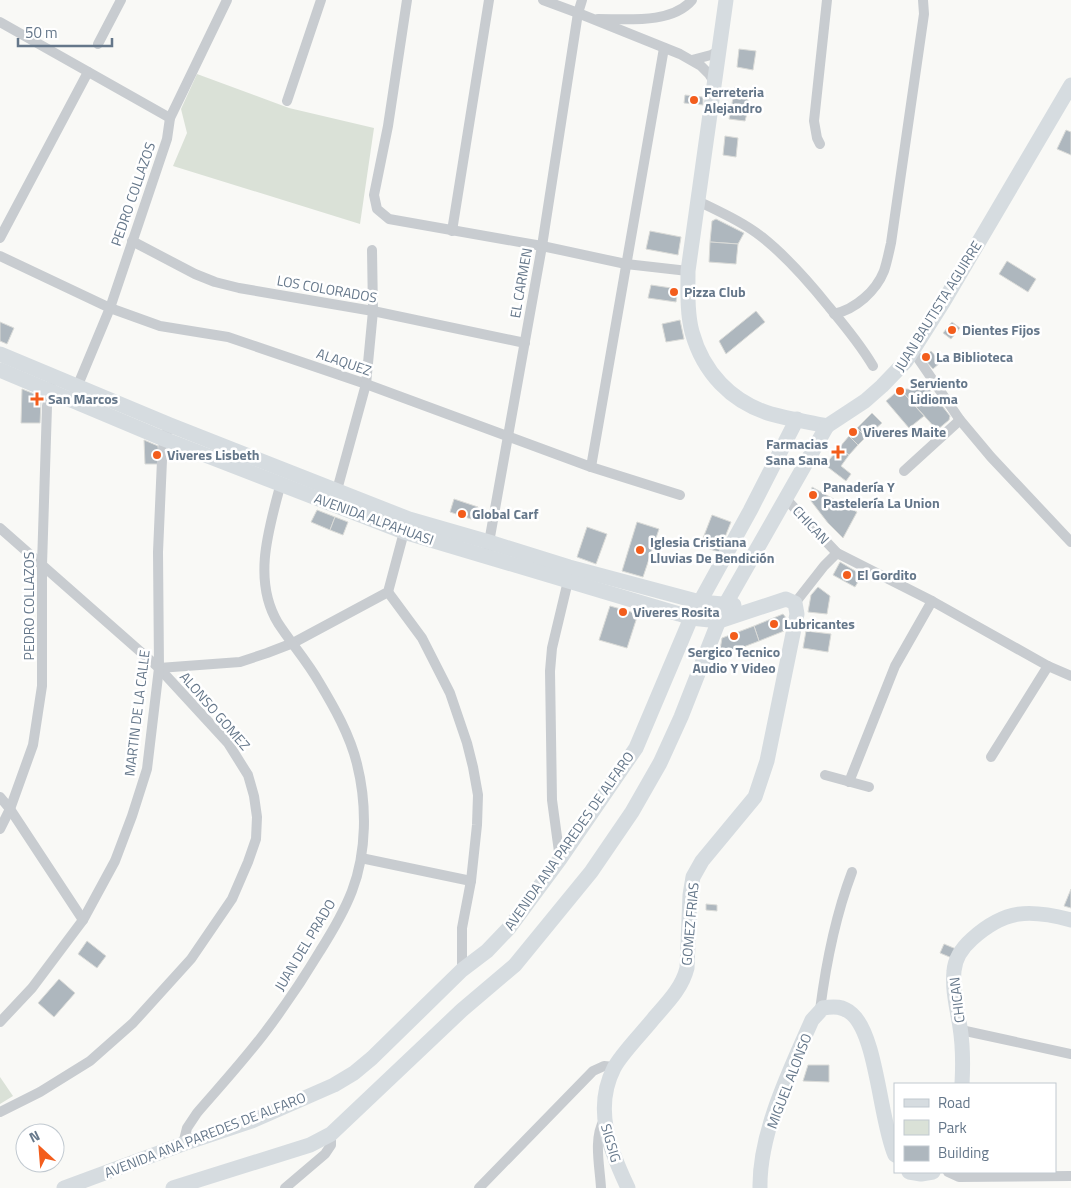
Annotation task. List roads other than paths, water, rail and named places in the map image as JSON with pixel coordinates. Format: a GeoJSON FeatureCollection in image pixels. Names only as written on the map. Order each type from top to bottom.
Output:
{"type":"FeatureCollection","features":[{"type":"Feature","properties":{"kind":"main road"},"geometry":{"type":"LineString","coordinates":[[726,0],[688,271],[688,306],[692,332],[700,354],[711,374],[722,387],[746,404],[770,414],[827,426]]}},
{"type":"Feature","properties":{"kind":"main road","name":"JUAN BAUTISTA AGUIRRE"},"geometry":{"type":"LineString","coordinates":[[827,426],[882,386],[899,370],[913,351],[1071,85]]}},
{"type":"Feature","properties":{"kind":"main road","name":"AVENIDA ALPAHUASI"},"geometry":{"type":"LineString","coordinates":[[0,354],[52,384]]}},
{"type":"Feature","properties":{"kind":"main road","name":"AVENIDA ALPAHUASI"},"geometry":{"type":"LineString","coordinates":[[0,370],[52,384],[167,432],[281,484],[404,532],[569,567],[700,602],[758,607]]}},
{"type":"Feature","properties":{"kind":"main road","name":"AVENIDA ANA PAREDES DE ALFARO"},"geometry":{"type":"LineString","coordinates":[[64,1188],[252,1121],[334,1085],[354,1073],[372,1058],[462,970],[487,951],[509,928],[636,748],[691,618],[750,511],[797,419]]}},
{"type":"Feature","properties":{"kind":"main road","name":"AVENIDA ANA PAREDES DE ALFARO"},"geometry":{"type":"LineString","coordinates":[[173,1188],[310,1145],[332,1134],[462,1010],[515,965],[591,872],[632,812],[660,763],[681,717],[725,605],[827,426]]}},
{"type":"Feature","properties":{"kind":"main road","name":"AVENIDA ALPAHUASI"},"geometry":{"type":"LineString","coordinates":[[167,432],[337,490],[568,581],[691,618],[719,621],[786,599],[795,603]]}},
{"type":"Feature","properties":{"kind":"main road","name":"GOMEZ FRIAS"},"geometry":{"type":"LineString","coordinates":[[614,1067],[676,992],[684,978],[687,968],[690,894],[693,878],[702,861],[755,797],[767,761],[797,614],[795,603]]}},
{"type":"Feature","properties":{"kind":"main road","name":"CHICAN"},"geometry":{"type":"LineString","coordinates":[[962,1083],[961,1030],[954,998],[954,968],[960,952],[990,924],[1012,915],[1040,914],[1071,920]]}},
{"type":"Feature","properties":{"kind":"main road"},"geometry":{"type":"LineString","coordinates":[[821,1009],[835,1006],[841,1007],[852,1014],[861,1027],[871,1057],[887,1134],[894,1152]]}},
{"type":"Feature","properties":{"kind":"main road","name":"MIGUEL ALONSO"},"geometry":{"type":"LineString","coordinates":[[760,1188],[764,1154],[773,1114],[812,1020],[821,1009]]}},
{"type":"Feature","properties":{"kind":"main road","name":"SIGSIG"},"geometry":{"type":"LineString","coordinates":[[614,1067],[608,1084],[603,1110],[608,1142],[628,1188]]}},
{"type":"Feature","properties":{"kind":"main road"},"geometry":{"type":"LineString","coordinates":[[914,1173],[927,1173]]}},
{"type":"Feature","properties":{"kind":"street"},"geometry":{"type":"LineString","coordinates":[[98,44],[122,0]]}},
{"type":"Feature","properties":{"kind":"street","name":"PEDRO COLLAZOS"},"geometry":{"type":"LineString","coordinates":[[74,393],[110,308],[167,139],[170,118],[227,0]]}},
{"type":"Feature","properties":{"kind":"street"},"geometry":{"type":"LineString","coordinates":[[287,101],[321,0]]}},
{"type":"Feature","properties":{"kind":"street"},"geometry":{"type":"LineString","coordinates":[[407,0],[388,126],[374,194],[377,209],[389,218],[542,246],[626,264],[688,271]]}},
{"type":"Feature","properties":{"kind":"street"},"geometry":{"type":"LineString","coordinates":[[452,230],[489,0]]}},
{"type":"Feature","properties":{"kind":"street"},"geometry":{"type":"LineString","coordinates":[[543,0],[578,12],[692,60],[709,74],[715,83]]}},
{"type":"Feature","properties":{"kind":"street","name":"EL CARMEN"},"geometry":{"type":"LineString","coordinates":[[488,549],[542,246],[578,12],[582,0]]}},
{"type":"Feature","properties":{"kind":"street"},"geometry":{"type":"LineString","coordinates":[[592,18],[654,17],[678,11],[692,0]]}},
{"type":"Feature","properties":{"kind":"street"},"geometry":{"type":"LineString","coordinates":[[820,144],[814,121],[827,0]]}},
{"type":"Feature","properties":{"kind":"street"},"geometry":{"type":"LineString","coordinates":[[834,314],[845,310],[865,297],[874,289],[885,270],[891,243],[924,14],[923,0]]}},
{"type":"Feature","properties":{"kind":"street"},"geometry":{"type":"LineString","coordinates":[[0,22],[170,118]]}},
{"type":"Feature","properties":{"kind":"street"},"geometry":{"type":"LineString","coordinates":[[591,467],[664,48]]}},
{"type":"Feature","properties":{"kind":"street"},"geometry":{"type":"LineString","coordinates":[[692,60],[711,55],[720,50]]}},
{"type":"Feature","properties":{"kind":"street"},"geometry":{"type":"LineString","coordinates":[[0,238],[88,72]]}},
{"type":"Feature","properties":{"kind":"street"},"geometry":{"type":"LineString","coordinates":[[698,201],[741,223],[761,236],[793,267],[849,331],[873,366]]}},
{"type":"Feature","properties":{"kind":"street","name":"LOS COLORADOS"},"geometry":{"type":"LineString","coordinates":[[132,241],[195,274],[215,282],[239,288],[373,311],[525,343]]}},
{"type":"Feature","properties":{"kind":"street"},"geometry":{"type":"LineString","coordinates":[[337,490],[366,384],[373,311],[372,250]]}},
{"type":"Feature","properties":{"kind":"street","name":"ALAQUEZ"},"geometry":{"type":"LineString","coordinates":[[0,256],[110,308],[160,326],[228,337],[366,384],[591,467],[680,495]]}},
{"type":"Feature","properties":{"kind":"street"},"geometry":{"type":"LineString","coordinates":[[913,351],[960,420],[991,457],[1071,542]]}},
{"type":"Feature","properties":{"kind":"street","name":"PEDRO COLLAZOS"},"geometry":{"type":"LineString","coordinates":[[0,829],[10,809],[33,745],[42,686],[42,565],[47,406],[52,384]]}},
{"type":"Feature","properties":{"kind":"street"},"geometry":{"type":"LineString","coordinates":[[904,472],[960,420]]}},
{"type":"Feature","properties":{"kind":"street","name":"MARTIN DE LA CALLE"},"geometry":{"type":"LineString","coordinates":[[0,1022],[32,988],[83,920],[115,861],[147,770],[159,668],[158,552],[167,432]]}},
{"type":"Feature","properties":{"kind":"street","name":"JUAN DEL PRADO"},"geometry":{"type":"LineString","coordinates":[[183,1144],[187,1128],[196,1113],[271,1024],[306,975],[338,922],[352,890],[361,858],[363,811],[357,763],[339,717],[318,679],[277,620],[266,592],[264,574],[270,522],[281,484]]}},
{"type":"Feature","properties":{"kind":"street","name":"CHICAN"},"geometry":{"type":"LineString","coordinates":[[785,498],[837,552],[932,601],[1048,666],[1071,676]]}},
{"type":"Feature","properties":{"kind":"street","name":"ALONSO GOMEZ"},"geometry":{"type":"LineString","coordinates":[[0,528],[159,668],[228,743],[248,775],[258,817],[256,839],[232,899],[191,959],[133,1023],[90,1061],[40,1092],[0,1112]]}},
{"type":"Feature","properties":{"kind":"street"},"geometry":{"type":"LineString","coordinates":[[159,668],[240,662],[293,643],[388,592],[404,532]]}},
{"type":"Feature","properties":{"kind":"street"},"geometry":{"type":"LineString","coordinates":[[795,603],[837,552]]}},
{"type":"Feature","properties":{"kind":"street"},"geometry":{"type":"LineString","coordinates":[[560,858],[552,800],[550,666],[552,648],[568,581]]}},
{"type":"Feature","properties":{"kind":"street"},"geometry":{"type":"LineString","coordinates":[[388,592],[422,638],[450,693],[467,743],[478,794],[471,881],[462,928],[462,970]]}},
{"type":"Feature","properties":{"kind":"street"},"geometry":{"type":"LineString","coordinates":[[849,782],[895,666],[932,601]]}},
{"type":"Feature","properties":{"kind":"street"},"geometry":{"type":"LineString","coordinates":[[991,757],[1048,666]]}},
{"type":"Feature","properties":{"kind":"street"},"geometry":{"type":"LineString","coordinates":[[825,776],[869,787]]}},
{"type":"Feature","properties":{"kind":"street"},"geometry":{"type":"LineString","coordinates":[[0,797],[10,809],[83,920]]}},
{"type":"Feature","properties":{"kind":"street"},"geometry":{"type":"LineString","coordinates":[[361,858],[471,881]]}},
{"type":"Feature","properties":{"kind":"street"},"geometry":{"type":"LineString","coordinates":[[821,1009],[831,940],[840,903],[854,872]]}},
{"type":"Feature","properties":{"kind":"street"},"geometry":{"type":"LineString","coordinates":[[961,1030],[1071,1054]]}},
{"type":"Feature","properties":{"kind":"street"},"geometry":{"type":"LineString","coordinates":[[479,1188],[593,1071],[604,1066],[614,1067]]}},
{"type":"Feature","properties":{"kind":"street"},"geometry":{"type":"LineString","coordinates":[[601,1188],[598,1139],[600,1128],[605,1120]]}},
{"type":"Feature","properties":{"kind":"street"},"geometry":{"type":"LineString","coordinates":[[285,1188],[325,1154],[331,1145],[332,1134]]}},
{"type":"Feature","properties":{"kind":"street"},"geometry":{"type":"LineString","coordinates":[[950,1173],[959,1177],[1071,1176]]}},
{"type":"Feature","properties":{"kind":"place","name":"Ferreteria Alejandro"},"geometry":{"type":"Point","coordinates":[694,100]}},
{"type":"Feature","properties":{"kind":"place","name":"Pizza Club"},"geometry":{"type":"Point","coordinates":[674,292]}},
{"type":"Feature","properties":{"kind":"place","name":"Dientes Fijos"},"geometry":{"type":"Point","coordinates":[952,330]}},
{"type":"Feature","properties":{"kind":"place","name":"La Biblioteca"},"geometry":{"type":"Point","coordinates":[926,357]}},
{"type":"Feature","properties":{"kind":"place","name":"Serviento Lidioma"},"geometry":{"type":"Point","coordinates":[900,391]}},
{"type":"Feature","properties":{"kind":"place","name":"San Marcos"},"geometry":{"type":"Point","coordinates":[37,399]}},
{"type":"Feature","properties":{"kind":"place","name":"Viveres Maite"},"geometry":{"type":"Point","coordinates":[853,432]}},
{"type":"Feature","properties":{"kind":"place","name":"Farmacias Sana Sana"},"geometry":{"type":"Point","coordinates":[838,452]}},
{"type":"Feature","properties":{"kind":"place","name":"Viveres Lisbeth"},"geometry":{"type":"Point","coordinates":[157,455]}},
{"type":"Feature","properties":{"kind":"place","name":"Panadería Y Pastelería La Union"},"geometry":{"type":"Point","coordinates":[813,495]}},
{"type":"Feature","properties":{"kind":"place","name":"Global Carf"},"geometry":{"type":"Point","coordinates":[462,514]}},
{"type":"Feature","properties":{"kind":"place","name":"Iglesia Cristiana Lluvias De Bendición"},"geometry":{"type":"Point","coordinates":[640,550]}},
{"type":"Feature","properties":{"kind":"place","name":"El Gordito"},"geometry":{"type":"Point","coordinates":[847,575]}},
{"type":"Feature","properties":{"kind":"place","name":"Viveres Rosita"},"geometry":{"type":"Point","coordinates":[623,612]}},
{"type":"Feature","properties":{"kind":"place","name":"Lubricantes"},"geometry":{"type":"Point","coordinates":[774,624]}},
{"type":"Feature","properties":{"kind":"place","name":"Sergico Tecnico Audio Y Video"},"geometry":{"type":"Point","coordinates":[734,636]}}]}
